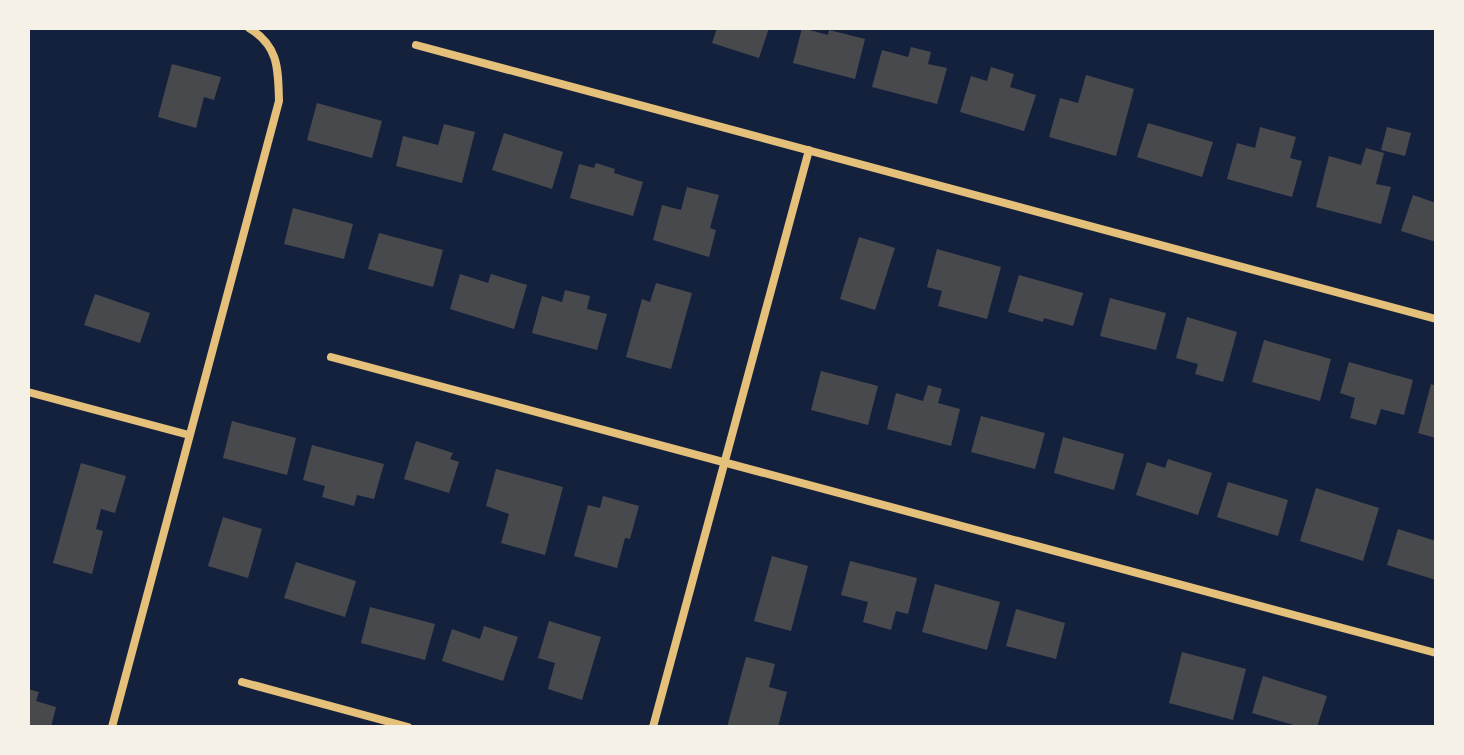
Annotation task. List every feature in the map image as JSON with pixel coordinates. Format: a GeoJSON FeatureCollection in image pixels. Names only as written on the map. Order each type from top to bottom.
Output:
{"type":"FeatureCollection","features":[{"type":"Feature","properties":{"kind":"street"},"geometry":{"type":"LineString","coordinates":[[112,727],[279,101],[278,71],[272,47],[249,28]]}},
{"type":"Feature","properties":{"kind":"street"},"geometry":{"type":"LineString","coordinates":[[416,45],[1436,319]]}},
{"type":"Feature","properties":{"kind":"street"},"geometry":{"type":"LineString","coordinates":[[653,727],[809,150]]}},
{"type":"Feature","properties":{"kind":"street"},"geometry":{"type":"LineString","coordinates":[[331,357],[1436,653]]}},
{"type":"Feature","properties":{"kind":"street"},"geometry":{"type":"LineString","coordinates":[[28,392],[189,435]]}},
{"type":"Feature","properties":{"kind":"street"},"geometry":{"type":"LineString","coordinates":[[242,682],[408,727]]}},
{"type":"Feature","properties":{"kind":"building"},"geometry":{"type":"Polygon","coordinates":[[[717,28],[769,28],[759,58],[712,43],[717,28]]]}},
{"type":"Feature","properties":{"kind":"building"},"geometry":{"type":"Polygon","coordinates":[[[802,28],[828,35],[829,30],[865,39],[855,79],[793,63],[802,28]]]}},
{"type":"Feature","properties":{"kind":"building"},"geometry":{"type":"Polygon","coordinates":[[[911,47],[931,52],[928,64],[947,68],[937,104],[872,87],[882,50],[908,57],[911,47]]]}},
{"type":"Feature","properties":{"kind":"building"},"geometry":{"type":"Polygon","coordinates":[[[172,64],[221,77],[214,100],[204,97],[196,128],[158,117],[172,64]]]}},
{"type":"Feature","properties":{"kind":"building"},"geometry":{"type":"Polygon","coordinates":[[[991,67],[1014,74],[1010,87],[1036,95],[1024,131],[960,112],[971,76],[987,81],[991,67]]]}},
{"type":"Feature","properties":{"kind":"building"},"geometry":{"type":"Polygon","coordinates":[[[1086,75],[1134,89],[1116,156],[1049,137],[1060,98],[1078,103],[1086,75]]]}},
{"type":"Feature","properties":{"kind":"building"},"geometry":{"type":"Polygon","coordinates":[[[317,103],[382,121],[372,158],[307,140],[317,103]]]}},
{"type":"Feature","properties":{"kind":"building"},"geometry":{"type":"Polygon","coordinates":[[[1148,123],[1213,142],[1202,177],[1137,157],[1148,123]]]}},
{"type":"Feature","properties":{"kind":"building"},"geometry":{"type":"Polygon","coordinates":[[[444,124],[475,132],[462,183],[396,166],[403,136],[438,145],[444,124]]]}},
{"type":"Feature","properties":{"kind":"building"},"geometry":{"type":"Polygon","coordinates":[[[1260,127],[1296,137],[1290,158],[1302,161],[1292,197],[1227,179],[1237,143],[1255,148],[1260,127]]]}},
{"type":"Feature","properties":{"kind":"building"},"geometry":{"type":"Polygon","coordinates":[[[1387,127],[1411,133],[1405,156],[1381,150],[1387,127]]]}},
{"type":"Feature","properties":{"kind":"building"},"geometry":{"type":"Polygon","coordinates":[[[504,133],[563,152],[552,189],[492,170],[504,133]]]}},
{"type":"Feature","properties":{"kind":"building"},"geometry":{"type":"Polygon","coordinates":[[[1366,148],[1384,153],[1376,184],[1391,187],[1381,224],[1316,207],[1329,156],[1361,165],[1366,148]]]}},
{"type":"Feature","properties":{"kind":"building"},"geometry":{"type":"Polygon","coordinates":[[[596,163],[615,169],[614,173],[643,182],[633,216],[570,198],[579,164],[594,168],[596,163]]]}},
{"type":"Feature","properties":{"kind":"building"},"geometry":{"type":"Polygon","coordinates":[[[687,187],[719,195],[710,228],[716,230],[709,257],[653,240],[662,205],[681,210],[687,187]]]}},
{"type":"Feature","properties":{"kind":"building"},"geometry":{"type":"Polygon","coordinates":[[[1413,195],[1436,203],[1436,242],[1401,231],[1413,195]]]}},
{"type":"Feature","properties":{"kind":"building"},"geometry":{"type":"Polygon","coordinates":[[[293,208],[353,224],[344,259],[284,244],[293,208]]]}},
{"type":"Feature","properties":{"kind":"building"},"geometry":{"type":"Polygon","coordinates":[[[379,233],[443,250],[433,287],[368,269],[379,233]]]}},
{"type":"Feature","properties":{"kind":"building"},"geometry":{"type":"Polygon","coordinates":[[[859,237],[895,248],[875,310],[840,299],[859,237]]]}},
{"type":"Feature","properties":{"kind":"building"},"geometry":{"type":"Polygon","coordinates":[[[937,249],[1001,267],[987,319],[938,306],[942,291],[927,287],[937,249]]]}},
{"type":"Feature","properties":{"kind":"building"},"geometry":{"type":"Polygon","coordinates":[[[460,274],[488,283],[491,274],[527,285],[514,329],[450,309],[460,274]]]}},
{"type":"Feature","properties":{"kind":"building"},"geometry":{"type":"Polygon","coordinates":[[[1019,275],[1083,293],[1073,326],[1044,318],[1043,322],[1008,312],[1019,275]]]}},
{"type":"Feature","properties":{"kind":"building"},"geometry":{"type":"Polygon","coordinates":[[[656,283],[692,293],[671,369],[626,357],[642,299],[650,302],[656,283]]]}},
{"type":"Feature","properties":{"kind":"building"},"geometry":{"type":"Polygon","coordinates":[[[565,290],[590,296],[587,309],[607,314],[597,350],[532,333],[542,296],[562,302],[565,290]]]}},
{"type":"Feature","properties":{"kind":"building"},"geometry":{"type":"Polygon","coordinates":[[[95,294],[150,313],[140,343],[84,325],[95,294]]]}},
{"type":"Feature","properties":{"kind":"building"},"geometry":{"type":"Polygon","coordinates":[[[1110,298],[1166,313],[1156,350],[1100,336],[1110,298]]]}},
{"type":"Feature","properties":{"kind":"building"},"geometry":{"type":"Polygon","coordinates":[[[1187,317],[1237,332],[1223,382],[1195,374],[1198,364],[1176,358],[1187,317]]]}},
{"type":"Feature","properties":{"kind":"building"},"geometry":{"type":"Polygon","coordinates":[[[1264,340],[1331,359],[1320,401],[1252,382],[1264,340]]]}},
{"type":"Feature","properties":{"kind":"building"},"geometry":{"type":"Polygon","coordinates":[[[1349,362],[1413,380],[1404,415],[1381,409],[1376,425],[1350,418],[1355,398],[1340,393],[1349,362]]]}},
{"type":"Feature","properties":{"kind":"building"},"geometry":{"type":"Polygon","coordinates":[[[821,371],[878,386],[868,425],[811,410],[821,371]]]}},
{"type":"Feature","properties":{"kind":"building"},"geometry":{"type":"Polygon","coordinates":[[[1431,384],[1436,386],[1436,438],[1418,433],[1431,384]]]}},
{"type":"Feature","properties":{"kind":"building"},"geometry":{"type":"Polygon","coordinates":[[[928,385],[942,389],[938,403],[960,409],[951,446],[887,429],[896,393],[923,401],[928,385]]]}},
{"type":"Feature","properties":{"kind":"building"},"geometry":{"type":"Polygon","coordinates":[[[981,416],[1045,433],[1035,469],[971,452],[981,416]]]}},
{"type":"Feature","properties":{"kind":"building"},"geometry":{"type":"Polygon","coordinates":[[[232,421],[296,438],[287,475],[223,458],[232,421]]]}},
{"type":"Feature","properties":{"kind":"building"},"geometry":{"type":"Polygon","coordinates":[[[1063,437],[1124,454],[1114,490],[1054,473],[1063,437]]]}},
{"type":"Feature","properties":{"kind":"building"},"geometry":{"type":"Polygon","coordinates":[[[416,441],[453,453],[450,459],[459,462],[449,493],[404,479],[416,441]]]}},
{"type":"Feature","properties":{"kind":"building"},"geometry":{"type":"Polygon","coordinates":[[[312,445],[384,464],[374,499],[357,495],[354,506],[322,497],[325,486],[303,480],[312,445]]]}},
{"type":"Feature","properties":{"kind":"building"},"geometry":{"type":"Polygon","coordinates":[[[1168,459],[1212,473],[1198,515],[1136,495],[1147,462],[1165,468],[1168,459]]]}},
{"type":"Feature","properties":{"kind":"building"},"geometry":{"type":"Polygon","coordinates":[[[81,463],[126,476],[115,513],[101,509],[96,529],[103,531],[92,574],[53,563],[81,463]]]}},
{"type":"Feature","properties":{"kind":"building"},"geometry":{"type":"Polygon","coordinates":[[[496,469],[563,487],[545,555],[501,543],[509,514],[486,506],[496,469]]]}},
{"type":"Feature","properties":{"kind":"building"},"geometry":{"type":"Polygon","coordinates":[[[1228,482],[1288,500],[1278,536],[1217,517],[1228,482]]]}},
{"type":"Feature","properties":{"kind":"building"},"geometry":{"type":"Polygon","coordinates":[[[1316,488],[1379,508],[1363,561],[1300,541],[1316,488]]]}},
{"type":"Feature","properties":{"kind":"building"},"geometry":{"type":"Polygon","coordinates":[[[603,496],[639,506],[630,539],[625,538],[617,568],[574,556],[588,505],[600,508],[603,496]]]}},
{"type":"Feature","properties":{"kind":"building"},"geometry":{"type":"Polygon","coordinates":[[[223,517],[262,529],[248,578],[208,566],[223,517]]]}},
{"type":"Feature","properties":{"kind":"building"},"geometry":{"type":"Polygon","coordinates":[[[1398,529],[1436,541],[1436,580],[1387,565],[1398,529]]]}},
{"type":"Feature","properties":{"kind":"building"},"geometry":{"type":"Polygon","coordinates":[[[772,556],[808,566],[791,631],[754,621],[772,556]]]}},
{"type":"Feature","properties":{"kind":"building"},"geometry":{"type":"Polygon","coordinates":[[[850,561],[917,578],[908,614],[896,611],[891,630],[863,622],[868,602],[841,595],[850,561]]]}},
{"type":"Feature","properties":{"kind":"building"},"geometry":{"type":"Polygon","coordinates":[[[296,562],[356,581],[345,617],[284,598],[296,562]]]}},
{"type":"Feature","properties":{"kind":"building"},"geometry":{"type":"Polygon","coordinates":[[[935,584],[1000,602],[987,650],[922,632],[935,584]]]}},
{"type":"Feature","properties":{"kind":"building"},"geometry":{"type":"Polygon","coordinates":[[[370,607],[435,624],[425,660],[361,643],[370,607]]]}},
{"type":"Feature","properties":{"kind":"building"},"geometry":{"type":"Polygon","coordinates":[[[1016,609],[1065,623],[1056,659],[1006,646],[1016,609]]]}},
{"type":"Feature","properties":{"kind":"building"},"geometry":{"type":"Polygon","coordinates":[[[549,621],[601,637],[582,700],[548,689],[555,663],[538,658],[549,621]]]}},
{"type":"Feature","properties":{"kind":"building"},"geometry":{"type":"Polygon","coordinates":[[[484,626],[518,637],[503,681],[442,661],[452,629],[480,639],[484,626]]]}},
{"type":"Feature","properties":{"kind":"building"},"geometry":{"type":"Polygon","coordinates":[[[1182,652],[1246,669],[1233,720],[1169,703],[1182,652]]]}},
{"type":"Feature","properties":{"kind":"building"},"geometry":{"type":"Polygon","coordinates":[[[746,657],[775,664],[769,687],[787,692],[778,727],[727,727],[746,657]]]}},
{"type":"Feature","properties":{"kind":"building"},"geometry":{"type":"Polygon","coordinates":[[[1263,676],[1327,696],[1317,727],[1301,727],[1252,713],[1263,676]]]}},
{"type":"Feature","properties":{"kind":"building"},"geometry":{"type":"Polygon","coordinates":[[[28,689],[39,692],[36,701],[56,707],[51,727],[28,727],[28,689]]]}}]}
